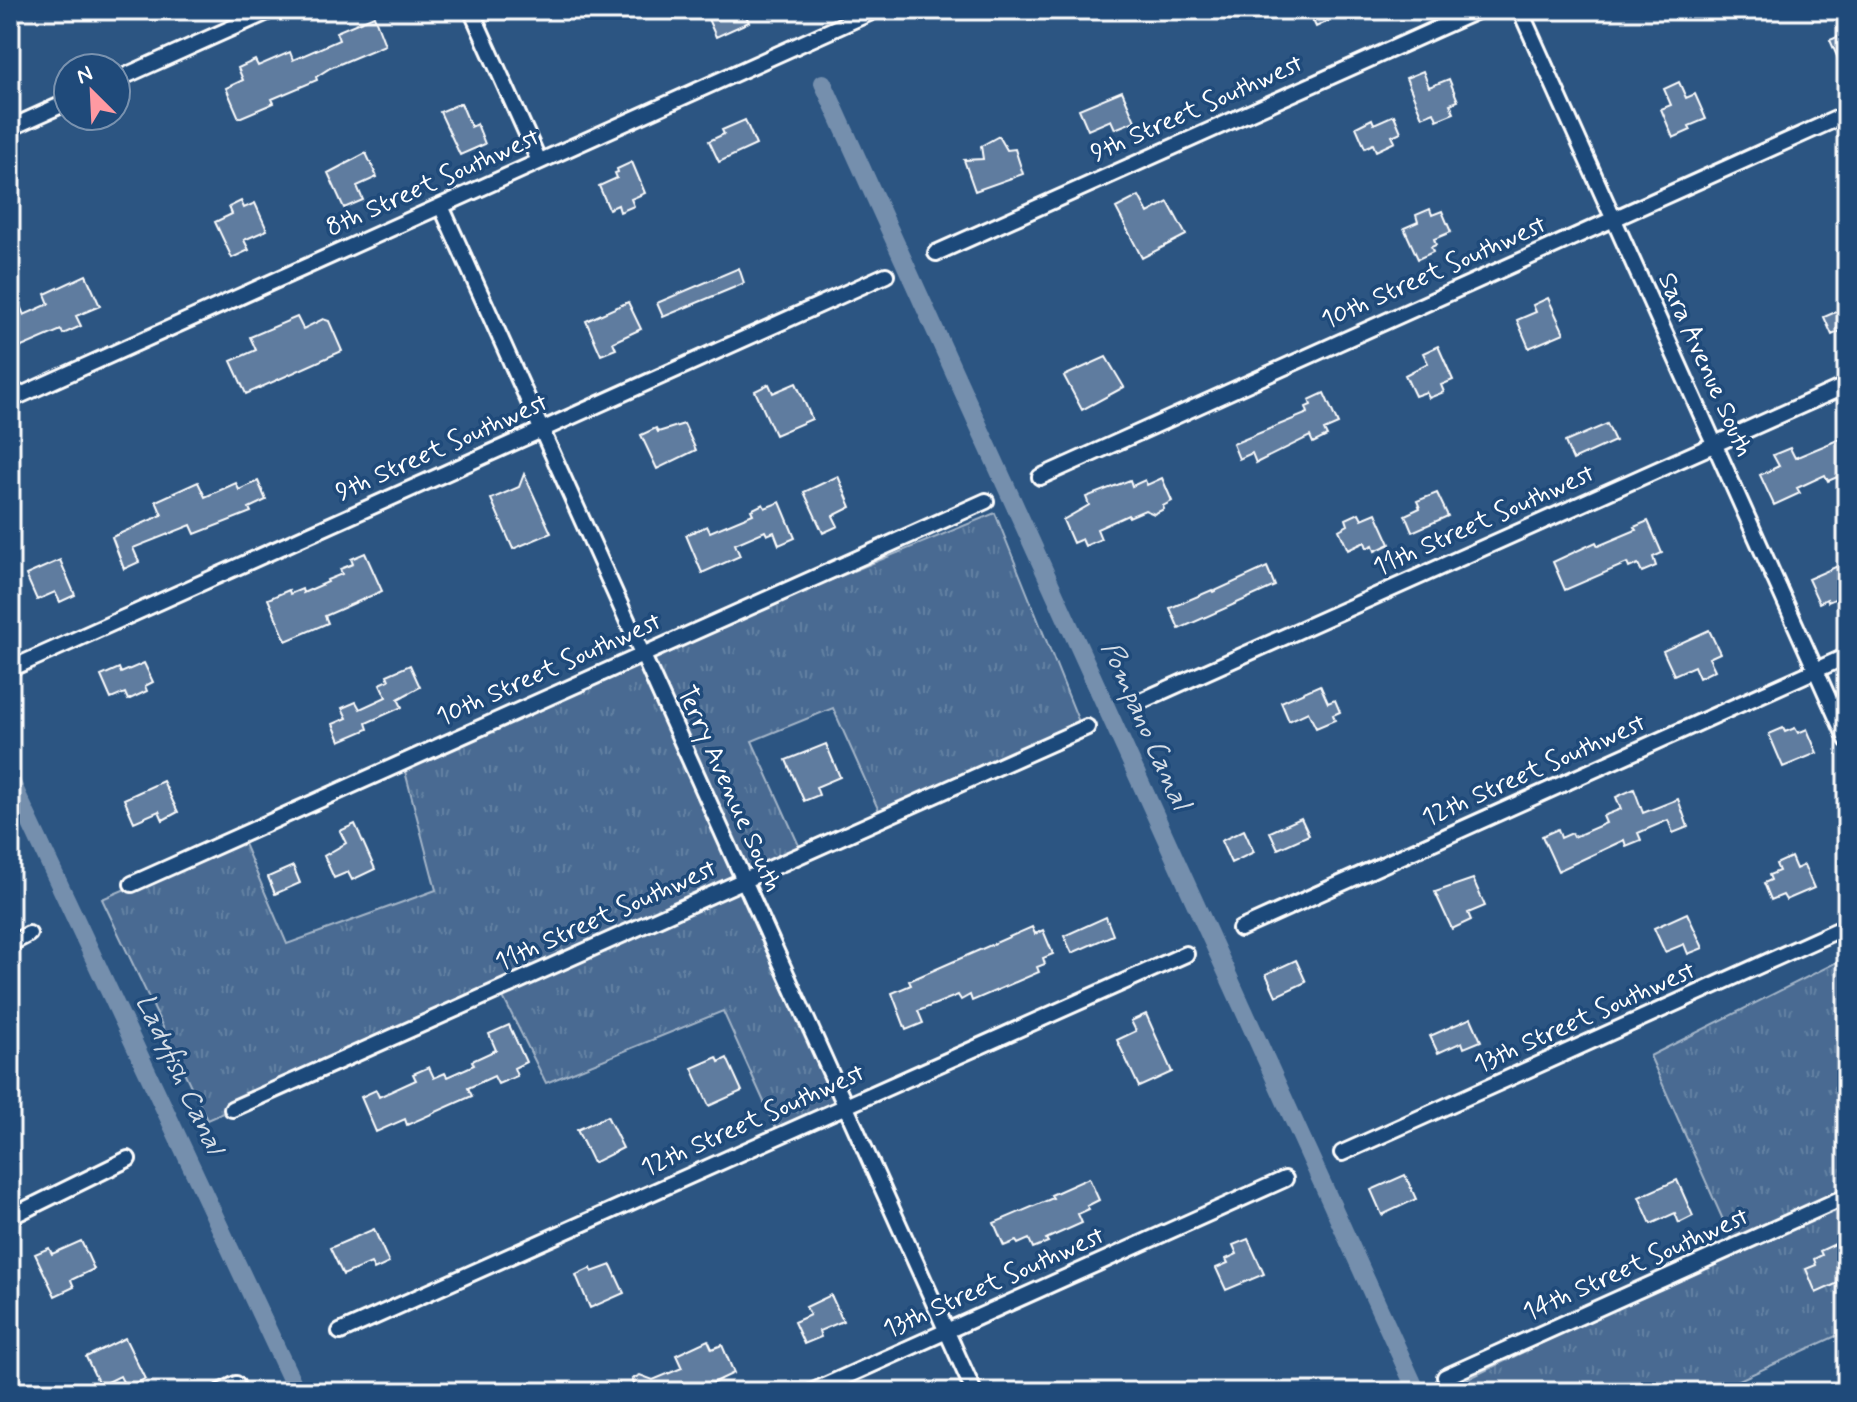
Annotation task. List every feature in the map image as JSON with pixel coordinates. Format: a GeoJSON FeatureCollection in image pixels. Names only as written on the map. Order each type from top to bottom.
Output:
{"type":"FeatureCollection","features":[{"type":"Feature","properties":{"kind":"street"},"geometry":{"type":"LineString","coordinates":[[132,73],[272,10]]}},
{"type":"Feature","properties":{"kind":"street"},"geometry":{"type":"LineString","coordinates":[[471,10],[539,161]]}},
{"type":"Feature","properties":{"kind":"street","name":"8th Street Southwest"},"geometry":{"type":"LineString","coordinates":[[10,400],[876,10]]}},
{"type":"Feature","properties":{"kind":"street","name":"9th Street Southwest"},"geometry":{"type":"LineString","coordinates":[[936,253],[1479,10]]}},
{"type":"Feature","properties":{"kind":"street","name":"Sara Avenue South"},"geometry":{"type":"LineString","coordinates":[[1520,10],[1847,740]]}},
{"type":"Feature","properties":{"kind":"street"},"geometry":{"type":"LineString","coordinates":[[10,128],[52,109]]}},
{"type":"Feature","properties":{"kind":"street","name":"10th Street Southwest"},"geometry":{"type":"LineString","coordinates":[[1040,477],[1847,114]]}},
{"type":"Feature","properties":{"kind":"street","name":"Terry Avenue South"},"geometry":{"type":"LineString","coordinates":[[441,206],[974,1392]]}},
{"type":"Feature","properties":{"kind":"street","name":"9th Street Southwest"},"geometry":{"type":"LineString","coordinates":[[19,665],[886,275]]}},
{"type":"Feature","properties":{"kind":"street","name":"11th Street Southwest"},"geometry":{"type":"LineString","coordinates":[[1141,701],[1847,385]]}},
{"type":"Feature","properties":{"kind":"street","name":"10th Street Southwest"},"geometry":{"type":"LineString","coordinates":[[132,884],[986,501]]}},
{"type":"Feature","properties":{"kind":"street","name":"12th Street Southwest"},"geometry":{"type":"LineString","coordinates":[[1240,929],[1847,656]]}},
{"type":"Feature","properties":{"kind":"street","name":"11th Street Southwest"},"geometry":{"type":"LineString","coordinates":[[232,1109],[1087,727]]}},
{"type":"Feature","properties":{"kind":"street","name":"13th Street Southwest"},"geometry":{"type":"LineString","coordinates":[[1342,1153],[1847,926]]}},
{"type":"Feature","properties":{"kind":"street"},"geometry":{"type":"LineString","coordinates":[[10,944],[29,934]]}},
{"type":"Feature","properties":{"kind":"street","name":"12th Street Southwest"},"geometry":{"type":"LineString","coordinates":[[340,1332],[1186,954]]}},
{"type":"Feature","properties":{"kind":"street"},"geometry":{"type":"LineString","coordinates":[[10,1217],[128,1159]]}},
{"type":"Feature","properties":{"kind":"street","name":"13th Street Southwest"},"geometry":{"type":"LineString","coordinates":[[811,1392],[1285,1179]]}},
{"type":"Feature","properties":{"kind":"street","name":"14th Street Southwest"},"geometry":{"type":"LineString","coordinates":[[1445,1377],[1847,1196]]}},
{"type":"Feature","properties":{"kind":"street"},"geometry":{"type":"LineString","coordinates":[[220,1392],[236,1384]]}},
{"type":"Feature","properties":{"kind":"green space"},"geometry":{"type":"Polygon","coordinates":[[[995,513],[1085,737],[883,820],[833,708],[752,741],[801,850],[742,877],[847,1112],[779,1135],[723,1011],[546,1083],[501,993],[207,1120],[102,899],[242,839],[287,944],[436,890],[401,756],[995,513]]]}},
{"type":"Feature","properties":{"kind":"green space"},"geometry":{"type":"Polygon","coordinates":[[[1847,957],[1847,1331],[1713,1392],[1441,1392],[1736,1249],[1650,1056],[1847,957]]]}},
{"type":"Feature","properties":{"kind":"building"},"geometry":{"type":"Polygon","coordinates":[[[704,10],[743,10],[749,22],[716,37],[704,10]]]}},
{"type":"Feature","properties":{"kind":"building"},"geometry":{"type":"Polygon","coordinates":[[[1308,10],[1352,10],[1316,27],[1308,10]]]}},
{"type":"Feature","properties":{"kind":"building"},"geometry":{"type":"Polygon","coordinates":[[[374,16],[385,45],[330,68],[316,77],[317,80],[272,99],[274,103],[239,118],[226,88],[243,80],[238,68],[255,60],[258,66],[290,52],[293,60],[339,40],[336,32],[374,16]]]}},
{"type":"Feature","properties":{"kind":"building"},"geometry":{"type":"Polygon","coordinates":[[[1847,33],[1847,79],[1830,40],[1847,33]]]}},
{"type":"Feature","properties":{"kind":"building"},"geometry":{"type":"Polygon","coordinates":[[[1423,71],[1429,87],[1449,79],[1458,101],[1450,104],[1454,113],[1437,120],[1434,112],[1422,117],[1406,78],[1423,71]]]}},
{"type":"Feature","properties":{"kind":"building"},"geometry":{"type":"Polygon","coordinates":[[[1679,82],[1686,98],[1695,94],[1706,119],[1689,126],[1691,130],[1673,138],[1661,109],[1671,105],[1664,89],[1679,82]]]}},
{"type":"Feature","properties":{"kind":"building"},"geometry":{"type":"Polygon","coordinates":[[[1122,91],[1135,121],[1115,129],[1111,120],[1088,130],[1079,109],[1122,91]]]}},
{"type":"Feature","properties":{"kind":"building"},"geometry":{"type":"Polygon","coordinates":[[[461,103],[471,127],[477,124],[485,144],[460,155],[440,112],[461,103]]]}},
{"type":"Feature","properties":{"kind":"building"},"geometry":{"type":"Polygon","coordinates":[[[1394,115],[1401,132],[1392,136],[1395,142],[1376,151],[1373,144],[1365,148],[1356,127],[1372,119],[1374,124],[1394,115]]]}},
{"type":"Feature","properties":{"kind":"building"},"geometry":{"type":"Polygon","coordinates":[[[745,120],[756,145],[719,162],[709,141],[724,134],[722,130],[745,120]]]}},
{"type":"Feature","properties":{"kind":"building"},"geometry":{"type":"Polygon","coordinates":[[[999,136],[1007,150],[1015,149],[1023,174],[975,191],[964,160],[983,159],[981,146],[999,136]]]}},
{"type":"Feature","properties":{"kind":"building"},"geometry":{"type":"Polygon","coordinates":[[[366,153],[377,177],[357,186],[363,200],[344,208],[328,173],[366,153]]]}},
{"type":"Feature","properties":{"kind":"building"},"geometry":{"type":"Polygon","coordinates":[[[632,162],[645,193],[631,199],[634,206],[620,212],[618,205],[609,209],[599,186],[617,178],[617,169],[632,162]]]}},
{"type":"Feature","properties":{"kind":"building"},"geometry":{"type":"Polygon","coordinates":[[[1139,196],[1148,213],[1168,202],[1186,235],[1142,258],[1116,208],[1139,196]]]}},
{"type":"Feature","properties":{"kind":"building"},"geometry":{"type":"Polygon","coordinates":[[[241,201],[244,208],[255,203],[267,230],[244,240],[249,250],[232,258],[215,222],[232,214],[229,207],[241,201]]]}},
{"type":"Feature","properties":{"kind":"building"},"geometry":{"type":"Polygon","coordinates":[[[1430,209],[1432,215],[1442,211],[1451,232],[1434,239],[1436,245],[1431,247],[1433,252],[1418,259],[1404,228],[1418,222],[1416,215],[1430,209]]]}},
{"type":"Feature","properties":{"kind":"building"},"geometry":{"type":"Polygon","coordinates":[[[739,268],[744,283],[663,317],[657,303],[739,268]]]}},
{"type":"Feature","properties":{"kind":"building"},"geometry":{"type":"Polygon","coordinates":[[[86,275],[100,306],[76,316],[81,326],[63,334],[61,330],[10,352],[10,311],[20,306],[24,315],[49,304],[45,294],[86,275]]]}},
{"type":"Feature","properties":{"kind":"building"},"geometry":{"type":"Polygon","coordinates":[[[1548,298],[1564,333],[1529,348],[1517,320],[1536,312],[1533,305],[1548,298]]]}},
{"type":"Feature","properties":{"kind":"building"},"geometry":{"type":"Polygon","coordinates":[[[628,302],[641,329],[613,342],[616,349],[601,355],[586,321],[628,302]]]}},
{"type":"Feature","properties":{"kind":"building"},"geometry":{"type":"Polygon","coordinates":[[[1847,307],[1847,328],[1832,335],[1824,317],[1847,307]]]}},
{"type":"Feature","properties":{"kind":"building"},"geometry":{"type":"Polygon","coordinates":[[[297,317],[303,329],[323,319],[329,321],[342,351],[246,394],[231,361],[256,350],[250,337],[297,317]]]}},
{"type":"Feature","properties":{"kind":"building"},"geometry":{"type":"Polygon","coordinates":[[[1438,346],[1453,380],[1441,385],[1444,392],[1429,398],[1426,392],[1415,396],[1405,375],[1428,363],[1423,353],[1438,346]]]}},
{"type":"Feature","properties":{"kind":"building"},"geometry":{"type":"Polygon","coordinates":[[[1106,357],[1124,387],[1082,410],[1064,376],[1106,357]]]}},
{"type":"Feature","properties":{"kind":"building"},"geometry":{"type":"Polygon","coordinates":[[[796,383],[812,419],[775,435],[755,391],[769,384],[773,393],[796,383]]]}},
{"type":"Feature","properties":{"kind":"building"},"geometry":{"type":"Polygon","coordinates":[[[1324,393],[1338,424],[1324,430],[1327,436],[1313,443],[1310,436],[1256,463],[1252,453],[1239,459],[1233,444],[1308,413],[1306,407],[1311,405],[1309,400],[1324,393]]]}},
{"type":"Feature","properties":{"kind":"building"},"geometry":{"type":"Polygon","coordinates":[[[684,424],[696,450],[657,469],[641,435],[656,428],[658,432],[684,424]]]}},
{"type":"Feature","properties":{"kind":"building"},"geometry":{"type":"Polygon","coordinates":[[[1607,424],[1615,441],[1573,460],[1565,442],[1607,424]]]}},
{"type":"Feature","properties":{"kind":"building"},"geometry":{"type":"Polygon","coordinates":[[[1847,436],[1847,473],[1828,481],[1825,475],[1797,488],[1800,493],[1774,505],[1760,475],[1779,466],[1773,455],[1790,448],[1795,458],[1847,436]]]}},
{"type":"Feature","properties":{"kind":"building"},"geometry":{"type":"Polygon","coordinates":[[[524,474],[551,533],[513,549],[491,499],[519,487],[524,474]]]}},
{"type":"Feature","properties":{"kind":"building"},"geometry":{"type":"Polygon","coordinates":[[[838,476],[851,507],[833,516],[838,526],[823,533],[804,492],[838,476]]]}},
{"type":"Feature","properties":{"kind":"building"},"geometry":{"type":"Polygon","coordinates":[[[1162,478],[1172,501],[1163,506],[1164,509],[1154,514],[1145,510],[1128,515],[1097,529],[1101,539],[1085,546],[1082,539],[1073,543],[1063,520],[1089,505],[1086,497],[1130,480],[1132,486],[1145,480],[1147,485],[1162,478]]]}},
{"type":"Feature","properties":{"kind":"building"},"geometry":{"type":"Polygon","coordinates":[[[258,481],[266,500],[249,508],[251,512],[195,534],[191,525],[133,548],[139,562],[124,569],[112,537],[162,515],[156,501],[198,482],[205,497],[236,483],[239,490],[258,481]]]}},
{"type":"Feature","properties":{"kind":"building"},"geometry":{"type":"Polygon","coordinates":[[[1437,493],[1448,516],[1412,532],[1405,515],[1420,508],[1417,501],[1437,493]]]}},
{"type":"Feature","properties":{"kind":"building"},"geometry":{"type":"Polygon","coordinates":[[[780,502],[795,538],[779,545],[774,532],[767,535],[765,531],[735,544],[740,556],[702,573],[686,535],[707,526],[710,532],[753,514],[751,510],[763,504],[765,508],[780,502]]]}},
{"type":"Feature","properties":{"kind":"building"},"geometry":{"type":"Polygon","coordinates":[[[1359,513],[1362,519],[1376,513],[1390,544],[1375,551],[1373,545],[1367,548],[1365,542],[1348,550],[1339,530],[1348,525],[1346,519],[1359,513]]]}},
{"type":"Feature","properties":{"kind":"building"},"geometry":{"type":"Polygon","coordinates":[[[1648,521],[1662,553],[1653,557],[1656,566],[1642,572],[1638,564],[1629,568],[1627,563],[1565,590],[1553,562],[1596,542],[1598,546],[1636,530],[1634,527],[1648,521]]]}},
{"type":"Feature","properties":{"kind":"building"},"geometry":{"type":"Polygon","coordinates":[[[365,553],[382,591],[325,616],[328,623],[286,641],[268,599],[289,590],[290,594],[302,589],[303,593],[328,582],[342,574],[340,569],[353,564],[351,559],[365,553]]]}},
{"type":"Feature","properties":{"kind":"building"},"geometry":{"type":"Polygon","coordinates":[[[60,560],[75,595],[60,602],[55,592],[37,600],[26,575],[60,560]]]}},
{"type":"Feature","properties":{"kind":"building"},"geometry":{"type":"Polygon","coordinates":[[[1847,562],[1847,594],[1819,603],[1808,579],[1847,562]]]}},
{"type":"Feature","properties":{"kind":"building"},"geometry":{"type":"Polygon","coordinates":[[[1267,567],[1275,586],[1179,629],[1170,608],[1267,567]]]}},
{"type":"Feature","properties":{"kind":"building"},"geometry":{"type":"Polygon","coordinates":[[[1709,630],[1720,653],[1709,658],[1715,670],[1699,678],[1694,666],[1674,675],[1663,651],[1709,630]]]}},
{"type":"Feature","properties":{"kind":"building"},"geometry":{"type":"Polygon","coordinates":[[[144,663],[153,682],[145,686],[147,691],[128,700],[125,693],[111,699],[101,676],[119,668],[121,673],[144,663]]]}},
{"type":"Feature","properties":{"kind":"building"},"geometry":{"type":"Polygon","coordinates":[[[410,665],[420,687],[398,699],[402,707],[366,723],[368,729],[340,741],[333,724],[347,718],[342,708],[356,702],[360,709],[386,697],[380,684],[389,680],[387,675],[410,665]]]}},
{"type":"Feature","properties":{"kind":"building"},"geometry":{"type":"Polygon","coordinates":[[[1320,685],[1328,703],[1335,700],[1340,712],[1333,715],[1335,720],[1316,728],[1308,712],[1289,721],[1281,702],[1320,685]]]}},
{"type":"Feature","properties":{"kind":"building"},"geometry":{"type":"Polygon","coordinates":[[[1783,728],[1785,732],[1795,728],[1798,733],[1807,729],[1817,753],[1783,767],[1769,734],[1783,728]]]}},
{"type":"Feature","properties":{"kind":"building"},"geometry":{"type":"Polygon","coordinates":[[[826,744],[840,777],[816,787],[819,795],[804,801],[786,760],[826,744]]]}},
{"type":"Feature","properties":{"kind":"building"},"geometry":{"type":"Polygon","coordinates":[[[163,781],[178,812],[163,820],[159,811],[134,822],[124,799],[163,781]]]}},
{"type":"Feature","properties":{"kind":"building"},"geometry":{"type":"Polygon","coordinates":[[[1634,789],[1643,813],[1678,799],[1688,827],[1673,833],[1668,820],[1638,833],[1641,840],[1626,846],[1624,840],[1558,871],[1542,836],[1558,829],[1561,838],[1572,833],[1574,837],[1606,823],[1603,816],[1621,809],[1616,797],[1634,789]]]}},
{"type":"Feature","properties":{"kind":"building"},"geometry":{"type":"Polygon","coordinates":[[[1301,818],[1309,835],[1278,849],[1270,832],[1301,818]]]}},
{"type":"Feature","properties":{"kind":"building"},"geometry":{"type":"Polygon","coordinates":[[[355,824],[375,869],[352,880],[348,872],[334,878],[324,856],[346,843],[340,831],[355,824]]]}},
{"type":"Feature","properties":{"kind":"building"},"geometry":{"type":"Polygon","coordinates":[[[1244,830],[1254,852],[1231,863],[1221,841],[1244,830]]]}},
{"type":"Feature","properties":{"kind":"building"},"geometry":{"type":"Polygon","coordinates":[[[1791,857],[1796,869],[1804,865],[1814,888],[1786,900],[1783,895],[1771,900],[1764,883],[1771,880],[1769,875],[1779,871],[1776,864],[1791,857]]]}},
{"type":"Feature","properties":{"kind":"building"},"geometry":{"type":"Polygon","coordinates":[[[293,866],[300,883],[275,894],[268,877],[293,866]]]}},
{"type":"Feature","properties":{"kind":"building"},"geometry":{"type":"Polygon","coordinates":[[[1473,879],[1485,906],[1468,913],[1471,920],[1452,929],[1435,892],[1473,879]]]}},
{"type":"Feature","properties":{"kind":"building"},"geometry":{"type":"Polygon","coordinates":[[[1687,913],[1703,948],[1688,954],[1684,944],[1665,952],[1654,928],[1687,913]]]}},
{"type":"Feature","properties":{"kind":"building"},"geometry":{"type":"Polygon","coordinates":[[[1106,917],[1113,935],[1072,953],[1064,936],[1106,917]]]}},
{"type":"Feature","properties":{"kind":"building"},"geometry":{"type":"Polygon","coordinates":[[[1032,927],[1035,934],[1043,930],[1053,954],[1043,958],[1045,964],[1037,967],[1039,972],[972,1001],[970,995],[961,1000],[958,995],[918,1011],[923,1023],[906,1030],[892,993],[911,985],[909,981],[1032,927]]]}},
{"type":"Feature","properties":{"kind":"building"},"geometry":{"type":"Polygon","coordinates":[[[1296,960],[1306,982],[1276,996],[1266,974],[1296,960]]]}},
{"type":"Feature","properties":{"kind":"building"},"geometry":{"type":"Polygon","coordinates":[[[1146,1014],[1172,1072],[1139,1087],[1117,1040],[1136,1031],[1131,1021],[1146,1014]]]}},
{"type":"Feature","properties":{"kind":"building"},"geometry":{"type":"Polygon","coordinates":[[[1471,1018],[1481,1041],[1464,1048],[1462,1042],[1438,1053],[1430,1036],[1471,1018]]]}},
{"type":"Feature","properties":{"kind":"building"},"geometry":{"type":"Polygon","coordinates":[[[509,1025],[526,1062],[514,1068],[517,1076],[498,1084],[494,1076],[468,1088],[472,1096],[407,1125],[405,1119],[376,1132],[361,1097],[376,1090],[379,1097],[416,1080],[413,1074],[429,1067],[434,1078],[445,1073],[447,1077],[474,1065],[472,1061],[496,1050],[489,1034],[509,1025]]]}},
{"type":"Feature","properties":{"kind":"building"},"geometry":{"type":"Polygon","coordinates":[[[717,1057],[719,1062],[727,1058],[742,1091],[709,1106],[692,1068],[717,1057]]]}},
{"type":"Feature","properties":{"kind":"building"},"geometry":{"type":"Polygon","coordinates":[[[607,1116],[623,1148],[593,1163],[577,1130],[607,1116]]]}},
{"type":"Feature","properties":{"kind":"building"},"geometry":{"type":"Polygon","coordinates":[[[1405,1175],[1416,1199],[1382,1215],[1371,1190],[1405,1175]]]}},
{"type":"Feature","properties":{"kind":"building"},"geometry":{"type":"Polygon","coordinates":[[[1089,1178],[1099,1200],[1078,1214],[1082,1223],[1033,1248],[1029,1239],[1004,1246],[994,1223],[1053,1198],[1051,1195],[1089,1178]]]}},
{"type":"Feature","properties":{"kind":"building"},"geometry":{"type":"Polygon","coordinates":[[[1677,1180],[1693,1216],[1679,1223],[1675,1213],[1651,1224],[1639,1197],[1677,1180]]]}},
{"type":"Feature","properties":{"kind":"building"},"geometry":{"type":"Polygon","coordinates":[[[374,1229],[389,1263],[374,1270],[371,1263],[343,1275],[330,1248],[374,1229]]]}},
{"type":"Feature","properties":{"kind":"building"},"geometry":{"type":"Polygon","coordinates":[[[1248,1239],[1264,1274],[1226,1290],[1216,1268],[1228,1263],[1226,1259],[1237,1254],[1233,1245],[1248,1239]]]}},
{"type":"Feature","properties":{"kind":"building"},"geometry":{"type":"Polygon","coordinates":[[[81,1241],[94,1269],[71,1280],[74,1287],[55,1296],[35,1254],[49,1248],[52,1254],[81,1241]]]}},
{"type":"Feature","properties":{"kind":"building"},"geometry":{"type":"Polygon","coordinates":[[[1835,1244],[1847,1271],[1847,1279],[1816,1293],[1806,1269],[1816,1265],[1814,1259],[1822,1255],[1820,1251],[1835,1244]]]}},
{"type":"Feature","properties":{"kind":"building"},"geometry":{"type":"Polygon","coordinates":[[[611,1265],[624,1293],[590,1308],[576,1275],[591,1268],[592,1272],[611,1265]]]}},
{"type":"Feature","properties":{"kind":"building"},"geometry":{"type":"Polygon","coordinates":[[[831,1295],[843,1321],[819,1331],[821,1337],[804,1344],[794,1322],[810,1315],[806,1307],[831,1295]]]}},
{"type":"Feature","properties":{"kind":"building"},"geometry":{"type":"Polygon","coordinates":[[[125,1338],[145,1379],[126,1388],[120,1376],[100,1386],[86,1357],[125,1338]]]}},
{"type":"Feature","properties":{"kind":"building"},"geometry":{"type":"Polygon","coordinates":[[[708,1340],[712,1349],[722,1345],[734,1373],[694,1392],[624,1392],[635,1387],[632,1379],[640,1375],[653,1380],[682,1368],[676,1355],[708,1340]]]}},
{"type":"Feature","properties":{"kind":"waterway","name":"Pompano Canal"},"geometry":{"type":"LineString","coordinates":[[823,83],[1417,1392]]}},
{"type":"Feature","properties":{"kind":"waterway","name":"Ladyfish Canal"},"geometry":{"type":"LineString","coordinates":[[10,779],[297,1392]]}}]}
